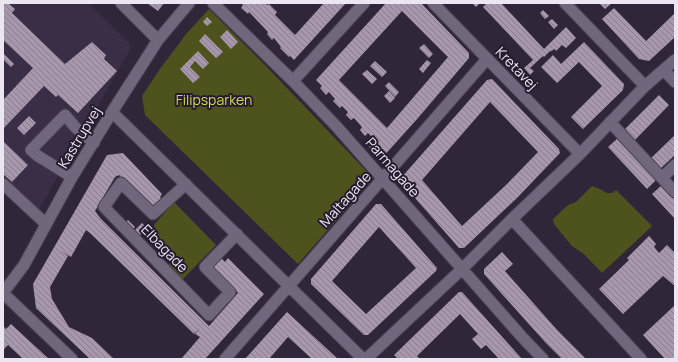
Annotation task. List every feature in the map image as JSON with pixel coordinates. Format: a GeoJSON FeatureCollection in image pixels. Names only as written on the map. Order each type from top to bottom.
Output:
{"type":"FeatureCollection","features":[{"type":"Feature","properties":{"kind":"street"},"geometry":{"type":"LineString","coordinates":[[121,3],[158,40]]}},
{"type":"Feature","properties":{"kind":"street","name":"Kastrupvej"},"geometry":{"type":"LineString","coordinates":[[3,293],[24,265],[72,177],[158,40],[190,3]]}},
{"type":"Feature","properties":{"kind":"street","name":"Parmagade"},"geometry":{"type":"LineString","coordinates":[[213,3],[293,81],[337,127],[522,338],[543,359]]}},
{"type":"Feature","properties":{"kind":"street"},"geometry":{"type":"LineString","coordinates":[[293,81],[364,3]]}},
{"type":"Feature","properties":{"kind":"street","name":"Kretavej"},"geometry":{"type":"LineString","coordinates":[[433,3],[580,154]]}},
{"type":"Feature","properties":{"kind":"street"},"geometry":{"type":"LineString","coordinates":[[565,3],[644,86]]}},
{"type":"Feature","properties":{"kind":"street","name":"Maltagade"},"geometry":{"type":"LineString","coordinates":[[225,359],[384,179],[487,59]]}},
{"type":"Feature","properties":{"kind":"street"},"geometry":{"type":"LineString","coordinates":[[112,112],[365,359],[462,269],[580,154],[644,86],[675,60]]}},
{"type":"Feature","properties":{"kind":"street"},"geometry":{"type":"LineString","coordinates":[[664,70],[675,82]]}},
{"type":"Feature","properties":{"kind":"street"},"geometry":{"type":"LineString","coordinates":[[72,177],[31,150],[65,115],[75,127],[94,142]]}},
{"type":"Feature","properties":{"kind":"street"},"geometry":{"type":"LineString","coordinates":[[610,122],[675,192]]}},
{"type":"Feature","properties":{"kind":"street"},"geometry":{"type":"LineString","coordinates":[[662,178],[675,165]]}},
{"type":"Feature","properties":{"kind":"street","name":"Elbagade"},"geometry":{"type":"LineString","coordinates":[[186,184],[153,214],[121,183],[104,207],[209,316],[230,292],[205,267],[237,234]]}},
{"type":"Feature","properties":{"kind":"street"},"geometry":{"type":"LineString","coordinates":[[3,184],[46,224]]}},
{"type":"Feature","properties":{"kind":"street"},"geometry":{"type":"LineString","coordinates":[[512,219],[641,359]]}},
{"type":"Feature","properties":{"kind":"street"},"geometry":{"type":"LineString","coordinates":[[3,293],[72,359]]}},
{"type":"Feature","properties":{"kind":"shaded area"},"geometry":{"type":"Polygon","coordinates":[[[3,3],[88,3],[130,44],[131,48],[34,218],[3,190],[3,3]]]}},
{"type":"Feature","properties":{"kind":"green space","name":"Filipsparken"},"geometry":{"type":"Polygon","coordinates":[[[209,9],[373,178],[298,264],[145,115],[142,96],[187,33],[209,9]]]}},
{"type":"Feature","properties":{"kind":"green space"},"geometry":{"type":"Polygon","coordinates":[[[592,186],[607,193],[612,193],[616,190],[652,226],[602,273],[584,254],[572,246],[554,224],[553,219],[568,205],[576,202],[592,186]]]}},
{"type":"Feature","properties":{"kind":"green space"},"geometry":{"type":"Polygon","coordinates":[[[174,202],[216,245],[181,281],[167,267],[175,259],[160,245],[154,225],[174,202]]]}},
{"type":"Feature","properties":{"kind":"building"},"geometry":{"type":"Polygon","coordinates":[[[3,3],[8,3],[15,9],[12,13],[65,64],[92,42],[106,55],[104,59],[117,71],[78,113],[58,95],[56,97],[44,86],[3,129],[3,100],[33,68],[3,40],[3,3]]]}},
{"type":"Feature","properties":{"kind":"building"},"geometry":{"type":"Polygon","coordinates":[[[147,3],[164,3],[158,11],[147,3]]]}},
{"type":"Feature","properties":{"kind":"building"},"geometry":{"type":"Polygon","coordinates":[[[241,3],[269,4],[277,12],[275,15],[295,35],[324,3],[346,3],[294,60],[280,48],[281,47],[274,38],[272,40],[267,34],[268,32],[249,12],[248,14],[241,8],[243,5],[241,3]]]}},
{"type":"Feature","properties":{"kind":"building"},"geometry":{"type":"Polygon","coordinates":[[[386,3],[421,3],[469,53],[469,58],[382,158],[369,147],[375,140],[368,133],[365,136],[360,130],[362,127],[354,118],[351,120],[346,115],[348,112],[342,106],[340,108],[333,101],[335,99],[329,92],[326,95],[320,88],[322,86],[316,80],[386,3]],[[402,11],[339,80],[387,128],[448,57],[402,11]]]}},
{"type":"Feature","properties":{"kind":"building"},"geometry":{"type":"Polygon","coordinates":[[[472,3],[480,3],[476,7],[472,3]]]}},
{"type":"Feature","properties":{"kind":"building"},"geometry":{"type":"Polygon","coordinates":[[[487,3],[501,3],[544,49],[566,27],[576,38],[566,48],[562,45],[556,51],[555,49],[544,57],[543,56],[530,68],[534,71],[530,75],[524,68],[533,60],[483,7],[487,3]]]}},
{"type":"Feature","properties":{"kind":"building"},"geometry":{"type":"Polygon","coordinates":[[[599,3],[612,3],[605,9],[599,3]]]}},
{"type":"Feature","properties":{"kind":"building"},"geometry":{"type":"Polygon","coordinates":[[[614,8],[646,41],[675,13],[675,37],[649,61],[639,59],[602,19],[614,8]]]}},
{"type":"Feature","properties":{"kind":"building"},"geometry":{"type":"Polygon","coordinates":[[[543,10],[549,16],[545,19],[540,13],[543,10]]]}},
{"type":"Feature","properties":{"kind":"building"},"geometry":{"type":"Polygon","coordinates":[[[207,17],[212,22],[207,26],[203,22],[207,17]]]}},
{"type":"Feature","properties":{"kind":"building"},"geometry":{"type":"Polygon","coordinates":[[[552,19],[558,25],[554,29],[548,22],[552,19]]]}},
{"type":"Feature","properties":{"kind":"building"},"geometry":{"type":"Polygon","coordinates":[[[227,30],[238,42],[231,49],[220,37],[227,30]]]}},
{"type":"Feature","properties":{"kind":"building"},"geometry":{"type":"Polygon","coordinates":[[[205,34],[223,52],[216,58],[199,41],[205,34]]]}},
{"type":"Feature","properties":{"kind":"building"},"geometry":{"type":"Polygon","coordinates":[[[584,42],[624,84],[623,90],[583,129],[571,117],[602,86],[579,62],[557,83],[541,67],[553,55],[561,64],[584,42]]]}},
{"type":"Feature","properties":{"kind":"building"},"geometry":{"type":"Polygon","coordinates":[[[424,44],[433,54],[429,58],[419,48],[424,44]]]}},
{"type":"Feature","properties":{"kind":"building"},"geometry":{"type":"Polygon","coordinates":[[[198,51],[209,63],[203,69],[195,61],[190,67],[200,77],[193,83],[180,69],[198,51]]]}},
{"type":"Feature","properties":{"kind":"building"},"geometry":{"type":"Polygon","coordinates":[[[3,53],[14,64],[11,67],[3,59],[3,53]]]}},
{"type":"Feature","properties":{"kind":"building"},"geometry":{"type":"Polygon","coordinates":[[[427,60],[431,63],[423,73],[419,69],[427,60]]]}},
{"type":"Feature","properties":{"kind":"building"},"geometry":{"type":"Polygon","coordinates":[[[375,61],[387,72],[382,77],[370,66],[375,61]]]}},
{"type":"Feature","properties":{"kind":"building"},"geometry":{"type":"Polygon","coordinates":[[[367,70],[377,79],[372,84],[362,74],[367,70]]]}},
{"type":"Feature","properties":{"kind":"building"},"geometry":{"type":"Polygon","coordinates":[[[492,79],[559,149],[560,153],[517,198],[464,248],[459,248],[401,182],[401,178],[487,80],[492,79]],[[490,102],[422,180],[462,226],[506,185],[538,152],[490,102]]]}},
{"type":"Feature","properties":{"kind":"building"},"geometry":{"type":"Polygon","coordinates":[[[389,82],[399,92],[395,97],[385,86],[389,82]]]}},
{"type":"Feature","properties":{"kind":"building"},"geometry":{"type":"Polygon","coordinates":[[[389,91],[395,98],[390,103],[384,96],[389,91]]]}},
{"type":"Feature","properties":{"kind":"building"},"geometry":{"type":"Polygon","coordinates":[[[659,95],[669,105],[634,141],[623,131],[659,95]]]}},
{"type":"Feature","properties":{"kind":"building"},"geometry":{"type":"Polygon","coordinates":[[[29,116],[36,123],[24,135],[17,128],[29,116]]]}},
{"type":"Feature","properties":{"kind":"building"},"geometry":{"type":"Polygon","coordinates":[[[675,135],[675,155],[660,169],[650,159],[675,135]]]}},
{"type":"Feature","properties":{"kind":"building"},"geometry":{"type":"Polygon","coordinates":[[[618,138],[657,179],[647,189],[608,147],[618,138]]]}},
{"type":"Feature","properties":{"kind":"building"},"geometry":{"type":"Polygon","coordinates":[[[3,141],[28,165],[12,182],[3,174],[3,141]]]}},
{"type":"Feature","properties":{"kind":"building"},"geometry":{"type":"Polygon","coordinates":[[[123,153],[162,194],[160,197],[163,200],[153,210],[119,175],[115,177],[95,211],[101,219],[209,326],[238,293],[212,267],[221,258],[225,262],[228,258],[264,294],[205,359],[181,359],[200,337],[195,334],[200,328],[194,334],[86,230],[71,257],[60,251],[68,256],[50,287],[52,299],[69,327],[92,338],[114,359],[90,359],[36,308],[33,284],[107,155],[123,153]]]}},
{"type":"Feature","properties":{"kind":"building"},"geometry":{"type":"Polygon","coordinates":[[[662,185],[675,199],[675,219],[652,194],[662,185]]]}},
{"type":"Feature","properties":{"kind":"building"},"geometry":{"type":"Polygon","coordinates":[[[376,204],[381,204],[437,268],[436,271],[368,335],[364,335],[311,284],[311,279],[376,204]],[[379,227],[332,281],[366,314],[416,268],[379,227]]]}},
{"type":"Feature","properties":{"kind":"building"},"geometry":{"type":"Polygon","coordinates":[[[128,220],[135,227],[130,232],[124,224],[128,220]]]}},
{"type":"Feature","properties":{"kind":"building"},"geometry":{"type":"Polygon","coordinates":[[[142,223],[147,228],[137,238],[132,233],[142,223]]]}},
{"type":"Feature","properties":{"kind":"building"},"geometry":{"type":"Polygon","coordinates":[[[649,236],[656,244],[654,247],[659,253],[667,245],[675,253],[675,286],[663,276],[623,314],[599,289],[629,260],[627,258],[649,236]]]}},
{"type":"Feature","properties":{"kind":"building"},"geometry":{"type":"Polygon","coordinates":[[[502,252],[513,264],[505,271],[558,331],[586,359],[562,359],[484,274],[484,269],[502,252]]]}},
{"type":"Feature","properties":{"kind":"building"},"geometry":{"type":"Polygon","coordinates":[[[459,292],[462,292],[522,359],[499,359],[486,345],[481,349],[472,339],[478,334],[460,314],[417,356],[420,359],[398,359],[394,355],[459,292]]]}},
{"type":"Feature","properties":{"kind":"building"},"geometry":{"type":"Polygon","coordinates":[[[675,305],[675,359],[665,359],[643,335],[675,305]]]}},
{"type":"Feature","properties":{"kind":"building"},"geometry":{"type":"Polygon","coordinates":[[[287,312],[338,359],[312,359],[288,337],[269,359],[245,359],[287,312]]]}},
{"type":"Feature","properties":{"kind":"building"},"geometry":{"type":"Polygon","coordinates":[[[11,324],[49,359],[23,359],[8,345],[3,350],[3,326],[6,329],[11,324]]]}}]}
